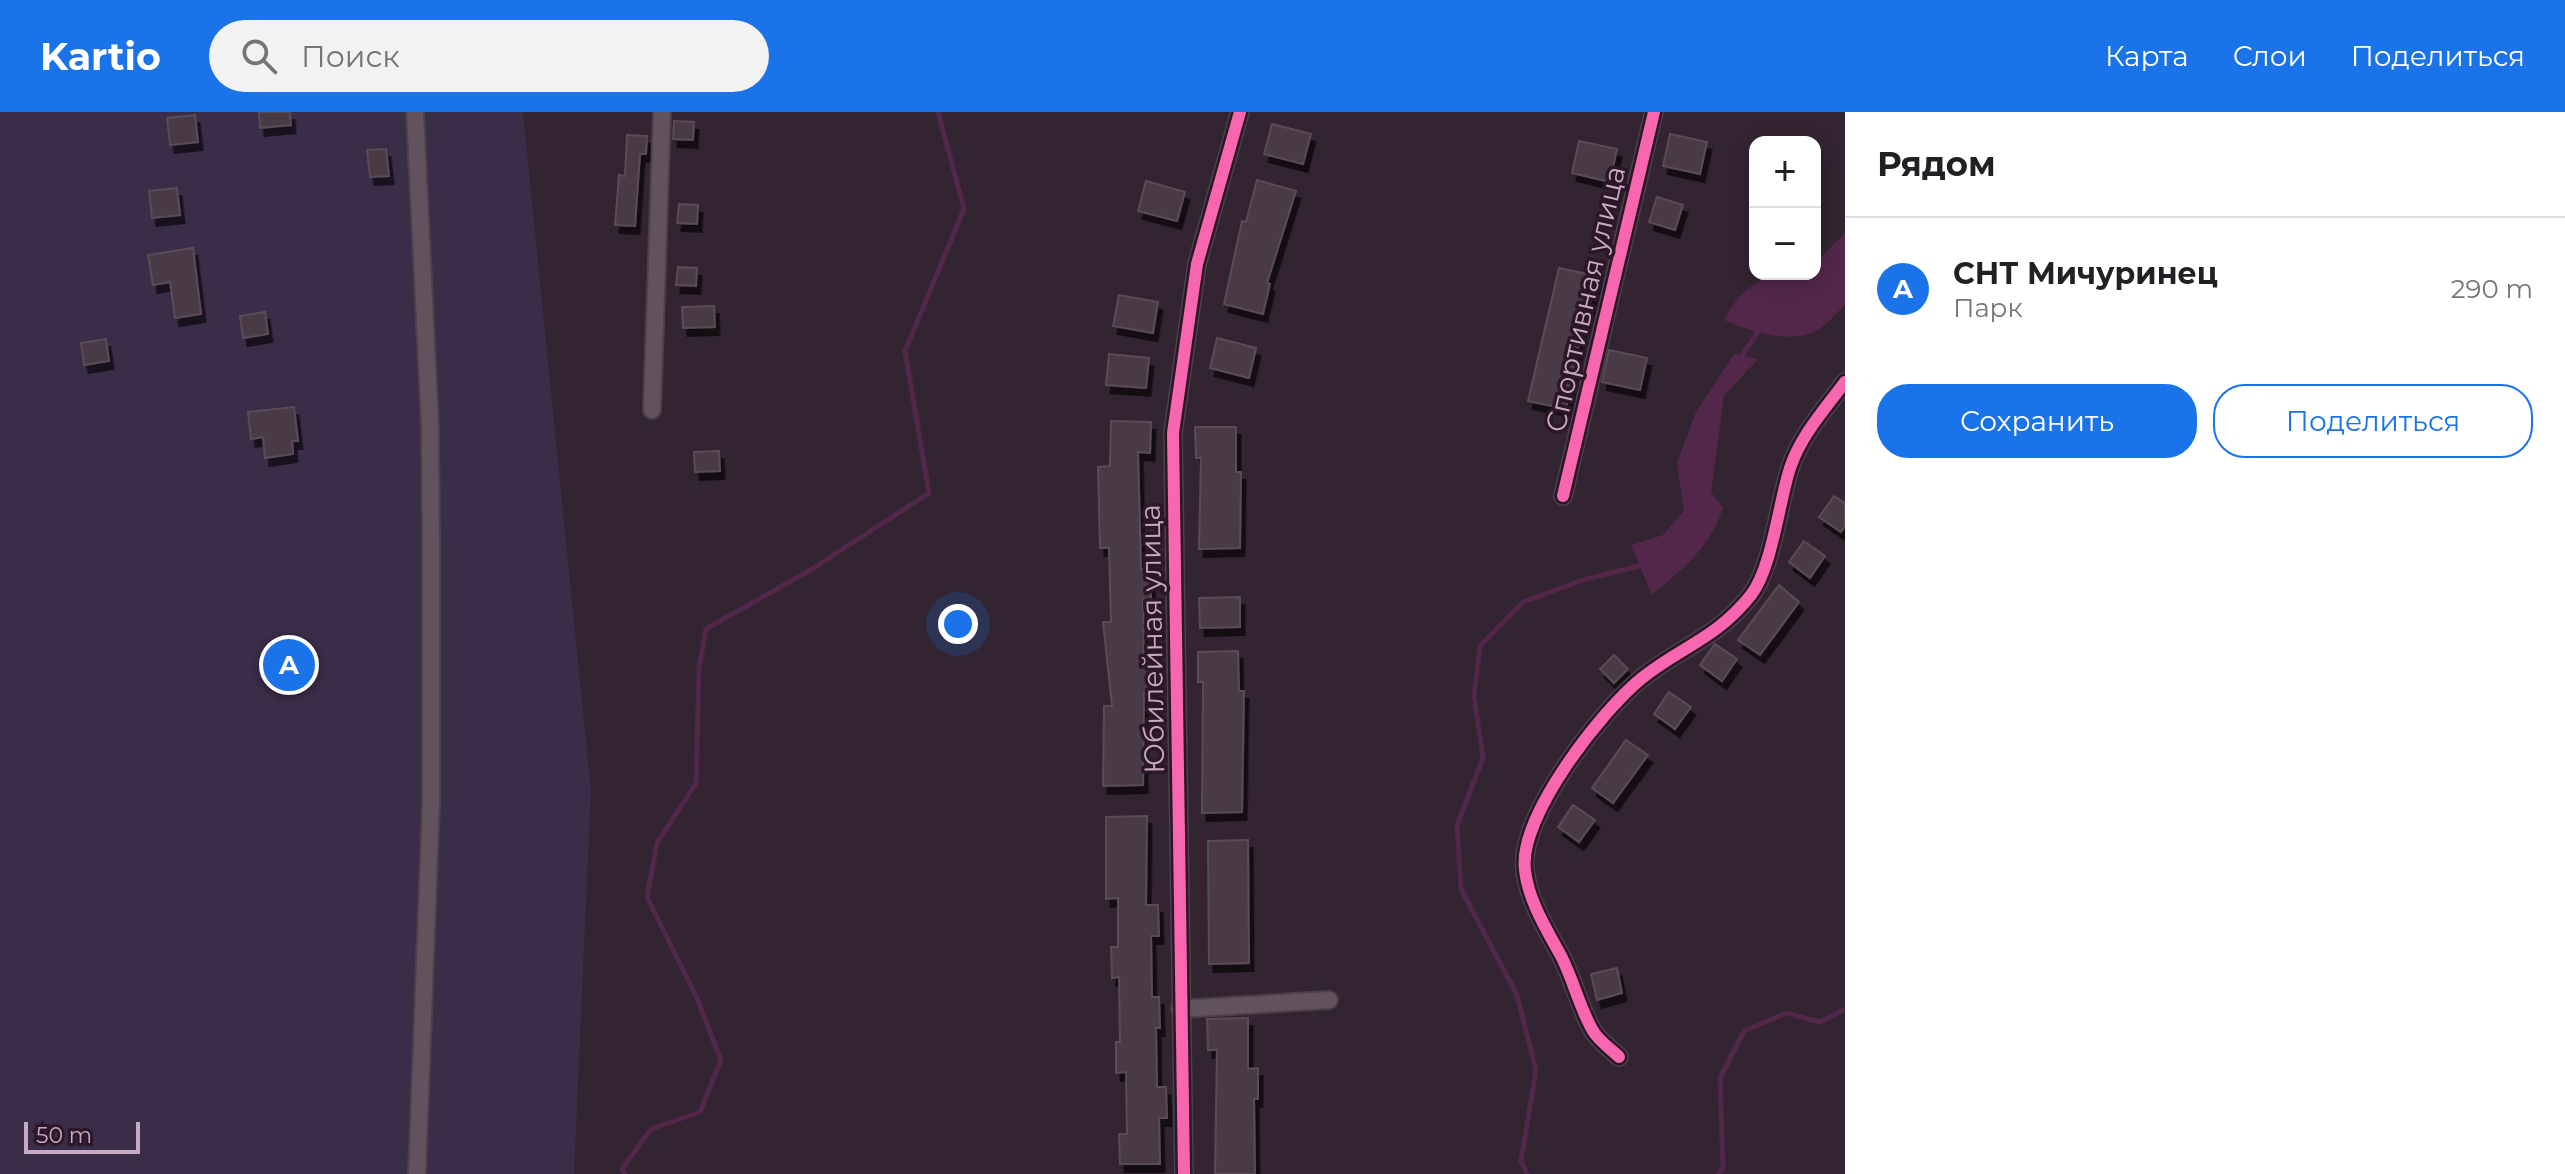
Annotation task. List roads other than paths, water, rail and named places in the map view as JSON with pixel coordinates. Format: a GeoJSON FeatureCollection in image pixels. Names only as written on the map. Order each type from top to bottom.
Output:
{"type":"FeatureCollection","features":[{"type":"Feature","properties":{"kind":"street"},"geometry":{"type":"LineString","coordinates":[[415,112],[430,426],[431,533],[431,802],[417,1174]]}},
{"type":"Feature","properties":{"kind":"street"},"geometry":{"type":"LineString","coordinates":[[652,410],[662,112]]}},
{"type":"Feature","properties":{"kind":"street","name":"Юбилейная улица"},"geometry":{"type":"LineString","coordinates":[[1184,1174],[1173,433],[1197,264],[1240,112]]}},
{"type":"Feature","properties":{"kind":"street","name":"Спортивная улица"},"geometry":{"type":"LineString","coordinates":[[1563,496],[1654,112]]}},
{"type":"Feature","properties":{"kind":"street"},"geometry":{"type":"LineString","coordinates":[[1619,1057],[1594,1034],[1571,973],[1533,898],[1525,870],[1526,849],[1551,790],[1581,744],[1641,679],[1721,628],[1753,592],[1791,466],[1807,432],[1845,382]]}},
{"type":"Feature","properties":{"kind":"street"},"geometry":{"type":"LineString","coordinates":[[1180,1009],[1329,1000]]}},
{"type":"Feature","properties":{"kind":"waterway"},"geometry":{"type":"LineString","coordinates":[[625,1174],[622,1169],[651,1129],[700,1112],[721,1060],[696,996],[647,897],[657,843],[696,783],[699,668],[706,629],[812,569],[929,493],[905,351],[964,209],[938,112]]}},
{"type":"Feature","properties":{"kind":"waterway"},"geometry":{"type":"LineString","coordinates":[[1740,359],[1761,327]]}},
{"type":"Feature","properties":{"kind":"waterway"},"geometry":{"type":"LineString","coordinates":[[1527,1174],[1521,1161],[1536,1070],[1517,995],[1461,889],[1457,825],[1483,758],[1474,696],[1480,646],[1523,602],[1586,579],[1643,565]]}},
{"type":"Feature","properties":{"kind":"waterway"},"geometry":{"type":"LineString","coordinates":[[1718,1174],[1723,1168],[1720,1078],[1744,1031],[1786,1013],[1820,1022],[1845,1009]]}},
{"type":"Feature","properties":{"kind":"place","name":"СНТ Мичуринец"},"geometry":{"type":"Point","coordinates":[289,665]}}]}
